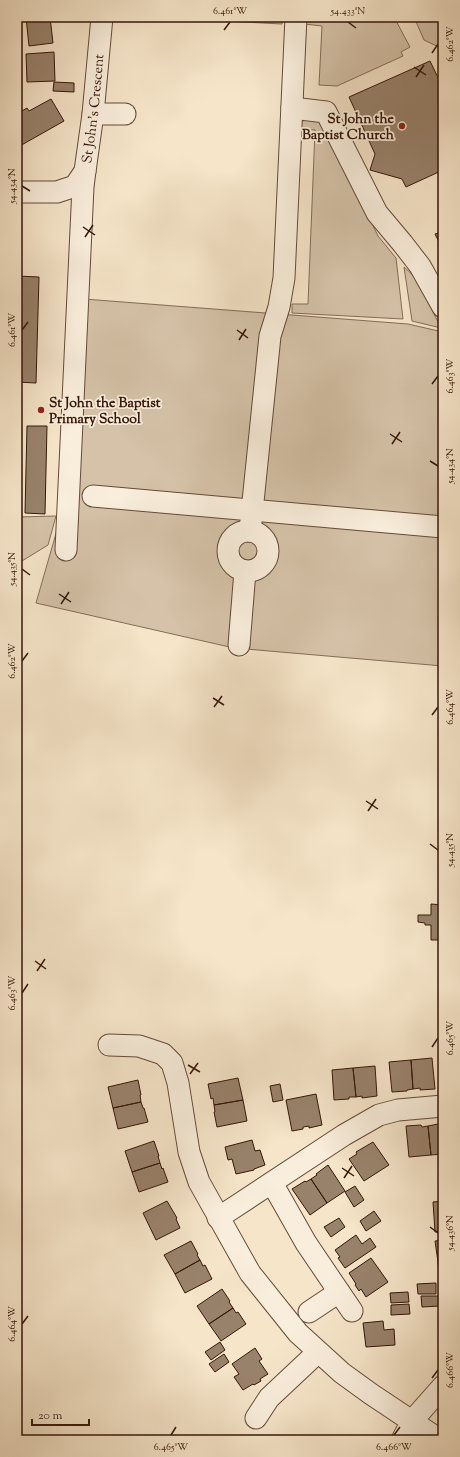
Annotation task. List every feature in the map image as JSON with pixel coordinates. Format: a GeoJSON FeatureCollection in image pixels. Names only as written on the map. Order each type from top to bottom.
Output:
{"type":"FeatureCollection","features":[{"type":"Feature","properties":{"kind":"street","name":"St John's Crescent"},"geometry":{"type":"LineString","coordinates":[[17,192],[57,192],[75,186],[85,171],[93,114],[102,17]]}},
{"type":"Feature","properties":{"kind":"street"},"geometry":{"type":"LineString","coordinates":[[250,531],[270,336],[279,307],[284,278],[296,17]]}},
{"type":"Feature","properties":{"kind":"street"},"geometry":{"type":"LineString","coordinates":[[292,108],[326,112],[378,213],[420,266],[443,307]]}},
{"type":"Feature","properties":{"kind":"street"},"geometry":{"type":"LineString","coordinates":[[93,114],[125,114]]}},
{"type":"Feature","properties":{"kind":"street"},"geometry":{"type":"LineString","coordinates":[[66,550],[85,171]]}},
{"type":"Feature","properties":{"kind":"street"},"geometry":{"type":"LineString","coordinates":[[93,496],[443,527]]}},
{"type":"Feature","properties":{"kind":"street"},"geometry":{"type":"LineString","coordinates":[[243,531],[256,532],[261,536],[268,547],[268,554],[266,560],[258,569],[245,572],[233,565],[229,559],[227,552],[228,545],[236,534],[243,531]]}},
{"type":"Feature","properties":{"kind":"street"},"geometry":{"type":"LineString","coordinates":[[239,645],[245,572]]}},
{"type":"Feature","properties":{"kind":"street"},"geometry":{"type":"LineString","coordinates":[[109,1045],[139,1046],[163,1054],[172,1062],[178,1083],[189,1152],[199,1182],[250,1273],[298,1332],[342,1373],[440,1440]]}},
{"type":"Feature","properties":{"kind":"street"},"geometry":{"type":"LineString","coordinates":[[218,1218],[344,1135],[379,1115],[398,1110],[443,1106]]}},
{"type":"Feature","properties":{"kind":"street"},"geometry":{"type":"LineString","coordinates":[[272,1183],[306,1243],[352,1311]]}},
{"type":"Feature","properties":{"kind":"street"},"geometry":{"type":"LineString","coordinates":[[309,1312],[340,1292]]}},
{"type":"Feature","properties":{"kind":"street"},"geometry":{"type":"LineString","coordinates":[[256,1418],[269,1398],[318,1352]]}},
{"type":"Feature","properties":{"kind":"street"},"geometry":{"type":"LineString","coordinates":[[402,1440],[412,1421],[443,1386]]}},
{"type":"Feature","properties":{"kind":"shaded area"},"geometry":{"type":"Polygon","coordinates":[[[146,17],[282,17],[282,24],[146,17]]]}},
{"type":"Feature","properties":{"kind":"shaded area"},"geometry":{"type":"Polygon","coordinates":[[[305,17],[394,17],[410,47],[401,52],[403,56],[337,86],[319,85],[322,26],[304,24],[305,17]]]}},
{"type":"Feature","properties":{"kind":"shaded area"},"geometry":{"type":"Polygon","coordinates":[[[414,17],[443,17],[443,49],[424,40],[414,17]]]}},
{"type":"Feature","properties":{"kind":"shaded area"},"geometry":{"type":"Polygon","coordinates":[[[307,119],[316,120],[325,126],[378,236],[396,258],[403,319],[292,313],[292,304],[308,304],[315,130],[300,129],[301,122],[307,119]]]}},
{"type":"Feature","properties":{"kind":"shaded area"},"geometry":{"type":"Polygon","coordinates":[[[404,267],[416,278],[441,328],[412,321],[404,267]]]}},
{"type":"Feature","properties":{"kind":"shaded area"},"geometry":{"type":"Polygon","coordinates":[[[84,299],[408,324],[443,332],[443,666],[234,648],[36,603],[59,523],[84,299]]]}},
{"type":"Feature","properties":{"kind":"shaded area"},"geometry":{"type":"Polygon","coordinates":[[[56,516],[48,545],[22,561],[17,558],[17,517],[56,516]]]}},
{"type":"Feature","properties":{"kind":"building"},"geometry":{"type":"Polygon","coordinates":[[[26,17],[50,17],[53,43],[29,46],[26,17]]]}},
{"type":"Feature","properties":{"kind":"building"},"geometry":{"type":"Polygon","coordinates":[[[54,52],[55,81],[27,82],[26,54],[54,52]]]}},
{"type":"Feature","properties":{"kind":"building","name":"St John the Baptist Church"},"geometry":{"type":"Polygon","coordinates":[[[430,61],[443,88],[443,170],[406,187],[402,179],[370,170],[375,154],[349,97],[430,61]]]}},
{"type":"Feature","properties":{"kind":"building"},"geometry":{"type":"Polygon","coordinates":[[[54,82],[74,83],[74,92],[53,91],[54,82]]]}},
{"type":"Feature","properties":{"kind":"building"},"geometry":{"type":"Polygon","coordinates":[[[51,99],[64,121],[18,147],[17,114],[27,108],[29,111],[51,99]]]}},
{"type":"Feature","properties":{"kind":"building"},"geometry":{"type":"Polygon","coordinates":[[[443,232],[443,250],[435,234],[443,232]]]}},
{"type":"Feature","properties":{"kind":"building"},"geometry":{"type":"Polygon","coordinates":[[[17,276],[39,277],[36,383],[17,382],[17,276]]]}},
{"type":"Feature","properties":{"kind":"building"},"geometry":{"type":"Polygon","coordinates":[[[27,426],[47,426],[45,514],[25,513],[27,426]]]}},
{"type":"Feature","properties":{"kind":"building"},"geometry":{"type":"Polygon","coordinates":[[[431,904],[443,905],[443,940],[431,940],[431,925],[425,925],[425,923],[418,922],[418,915],[431,915],[431,904]]]}},
{"type":"Feature","properties":{"kind":"building"},"geometry":{"type":"Polygon","coordinates":[[[432,1058],[435,1089],[413,1089],[411,1060],[432,1058]]]}},
{"type":"Feature","properties":{"kind":"building"},"geometry":{"type":"Polygon","coordinates":[[[411,1060],[413,1089],[392,1092],[389,1062],[411,1060]]]}},
{"type":"Feature","properties":{"kind":"building"},"geometry":{"type":"Polygon","coordinates":[[[375,1066],[377,1096],[362,1098],[362,1096],[356,1097],[353,1068],[375,1066]]]}},
{"type":"Feature","properties":{"kind":"building"},"geometry":{"type":"Polygon","coordinates":[[[353,1068],[356,1097],[334,1100],[332,1070],[353,1068]]]}},
{"type":"Feature","properties":{"kind":"building"},"geometry":{"type":"Polygon","coordinates":[[[238,1078],[243,1100],[214,1105],[213,1098],[211,1099],[208,1084],[238,1078]]]}},
{"type":"Feature","properties":{"kind":"building"},"geometry":{"type":"Polygon","coordinates":[[[138,1080],[141,1102],[113,1108],[108,1087],[138,1080]]]}},
{"type":"Feature","properties":{"kind":"building"},"geometry":{"type":"Polygon","coordinates":[[[280,1084],[283,1100],[273,1102],[270,1086],[280,1084]]]}},
{"type":"Feature","properties":{"kind":"building"},"geometry":{"type":"Polygon","coordinates":[[[316,1094],[322,1125],[309,1128],[309,1126],[303,1127],[303,1129],[292,1131],[286,1100],[316,1094]]]}},
{"type":"Feature","properties":{"kind":"building"},"geometry":{"type":"Polygon","coordinates":[[[243,1100],[247,1121],[217,1127],[214,1105],[243,1100]]]}},
{"type":"Feature","properties":{"kind":"building"},"geometry":{"type":"Polygon","coordinates":[[[141,1102],[148,1122],[118,1129],[113,1108],[141,1102]]]}},
{"type":"Feature","properties":{"kind":"building"},"geometry":{"type":"Polygon","coordinates":[[[443,1123],[443,1154],[431,1155],[428,1126],[443,1123]]]}},
{"type":"Feature","properties":{"kind":"building"},"geometry":{"type":"Polygon","coordinates":[[[421,1125],[422,1127],[428,1126],[431,1155],[409,1157],[406,1126],[421,1125]]]}},
{"type":"Feature","properties":{"kind":"building"},"geometry":{"type":"Polygon","coordinates":[[[252,1140],[255,1151],[260,1150],[265,1165],[254,1170],[236,1174],[232,1159],[228,1160],[225,1147],[252,1140]]]}},
{"type":"Feature","properties":{"kind":"building"},"geometry":{"type":"Polygon","coordinates":[[[154,1141],[160,1163],[132,1172],[125,1151],[154,1141]]]}},
{"type":"Feature","properties":{"kind":"building"},"geometry":{"type":"Polygon","coordinates":[[[373,1142],[389,1165],[364,1181],[349,1159],[357,1154],[356,1152],[373,1142]]]}},
{"type":"Feature","properties":{"kind":"building"},"geometry":{"type":"Polygon","coordinates":[[[160,1163],[168,1182],[139,1192],[132,1172],[160,1163]]]}},
{"type":"Feature","properties":{"kind":"building"},"geometry":{"type":"Polygon","coordinates":[[[328,1165],[345,1191],[327,1203],[311,1179],[328,1165]]]}},
{"type":"Feature","properties":{"kind":"building"},"geometry":{"type":"Polygon","coordinates":[[[311,1179],[327,1203],[310,1215],[292,1189],[311,1179]]]}},
{"type":"Feature","properties":{"kind":"building"},"geometry":{"type":"Polygon","coordinates":[[[355,1186],[364,1200],[354,1207],[345,1192],[355,1186]]]}},
{"type":"Feature","properties":{"kind":"building"},"geometry":{"type":"Polygon","coordinates":[[[167,1201],[177,1218],[176,1219],[180,1228],[156,1240],[143,1213],[167,1201]]]}},
{"type":"Feature","properties":{"kind":"building"},"geometry":{"type":"Polygon","coordinates":[[[443,1201],[443,1231],[435,1232],[433,1202],[443,1201]]]}},
{"type":"Feature","properties":{"kind":"building"},"geometry":{"type":"Polygon","coordinates":[[[374,1211],[381,1221],[366,1231],[360,1221],[374,1211]]]}},
{"type":"Feature","properties":{"kind":"building"},"geometry":{"type":"Polygon","coordinates":[[[339,1218],[345,1227],[331,1237],[324,1227],[339,1218]]]}},
{"type":"Feature","properties":{"kind":"building"},"geometry":{"type":"Polygon","coordinates":[[[356,1235],[362,1244],[370,1238],[376,1247],[345,1268],[338,1258],[340,1257],[335,1250],[356,1235]]]}},
{"type":"Feature","properties":{"kind":"building"},"geometry":{"type":"Polygon","coordinates":[[[443,1240],[443,1261],[438,1262],[435,1241],[443,1240]]]}},
{"type":"Feature","properties":{"kind":"building"},"geometry":{"type":"Polygon","coordinates":[[[191,1241],[200,1260],[175,1274],[164,1255],[191,1241]]]}},
{"type":"Feature","properties":{"kind":"building"},"geometry":{"type":"Polygon","coordinates":[[[371,1258],[388,1282],[366,1297],[361,1289],[359,1291],[349,1273],[371,1258]]]}},
{"type":"Feature","properties":{"kind":"building"},"geometry":{"type":"Polygon","coordinates":[[[200,1260],[203,1266],[205,1265],[212,1279],[185,1293],[175,1274],[200,1260]]]}},
{"type":"Feature","properties":{"kind":"building"},"geometry":{"type":"Polygon","coordinates":[[[443,1261],[443,1283],[440,1283],[438,1262],[443,1261]]]}},
{"type":"Feature","properties":{"kind":"building"},"geometry":{"type":"Polygon","coordinates":[[[436,1283],[436,1294],[418,1294],[417,1284],[436,1283]]]}},
{"type":"Feature","properties":{"kind":"building"},"geometry":{"type":"Polygon","coordinates":[[[222,1289],[233,1308],[209,1324],[197,1306],[222,1289]]]}},
{"type":"Feature","properties":{"kind":"building"},"geometry":{"type":"Polygon","coordinates":[[[408,1292],[409,1302],[391,1303],[390,1293],[408,1292]]]}},
{"type":"Feature","properties":{"kind":"building"},"geometry":{"type":"Polygon","coordinates":[[[421,1296],[439,1296],[440,1306],[422,1307],[421,1296]]]}},
{"type":"Feature","properties":{"kind":"building"},"geometry":{"type":"Polygon","coordinates":[[[409,1304],[410,1314],[391,1315],[391,1305],[409,1304]]]}},
{"type":"Feature","properties":{"kind":"building"},"geometry":{"type":"Polygon","coordinates":[[[233,1308],[236,1313],[238,1312],[246,1324],[221,1341],[209,1324],[233,1308]]]}},
{"type":"Feature","properties":{"kind":"building"},"geometry":{"type":"Polygon","coordinates":[[[443,1316],[443,1333],[440,1333],[439,1317],[443,1316]]]}},
{"type":"Feature","properties":{"kind":"building"},"geometry":{"type":"Polygon","coordinates":[[[383,1321],[384,1330],[394,1329],[395,1345],[366,1347],[363,1323],[383,1321]]]}},
{"type":"Feature","properties":{"kind":"building"},"geometry":{"type":"Polygon","coordinates":[[[220,1342],[225,1350],[211,1360],[205,1352],[220,1342]]]}},
{"type":"Feature","properties":{"kind":"building"},"geometry":{"type":"Polygon","coordinates":[[[255,1348],[262,1359],[259,1361],[268,1374],[260,1379],[261,1381],[243,1390],[234,1377],[239,1374],[232,1364],[255,1348]]]}},
{"type":"Feature","properties":{"kind":"building"},"geometry":{"type":"Polygon","coordinates":[[[224,1354],[229,1362],[215,1372],[209,1364],[224,1354]]]}},
{"type":"Feature","properties":{"kind":"place","name":"St John the Baptist Church"},"geometry":{"type":"Point","coordinates":[402,126]}},
{"type":"Feature","properties":{"kind":"place","name":"St John the Baptist Primary School"},"geometry":{"type":"Point","coordinates":[41,410]}}]}
